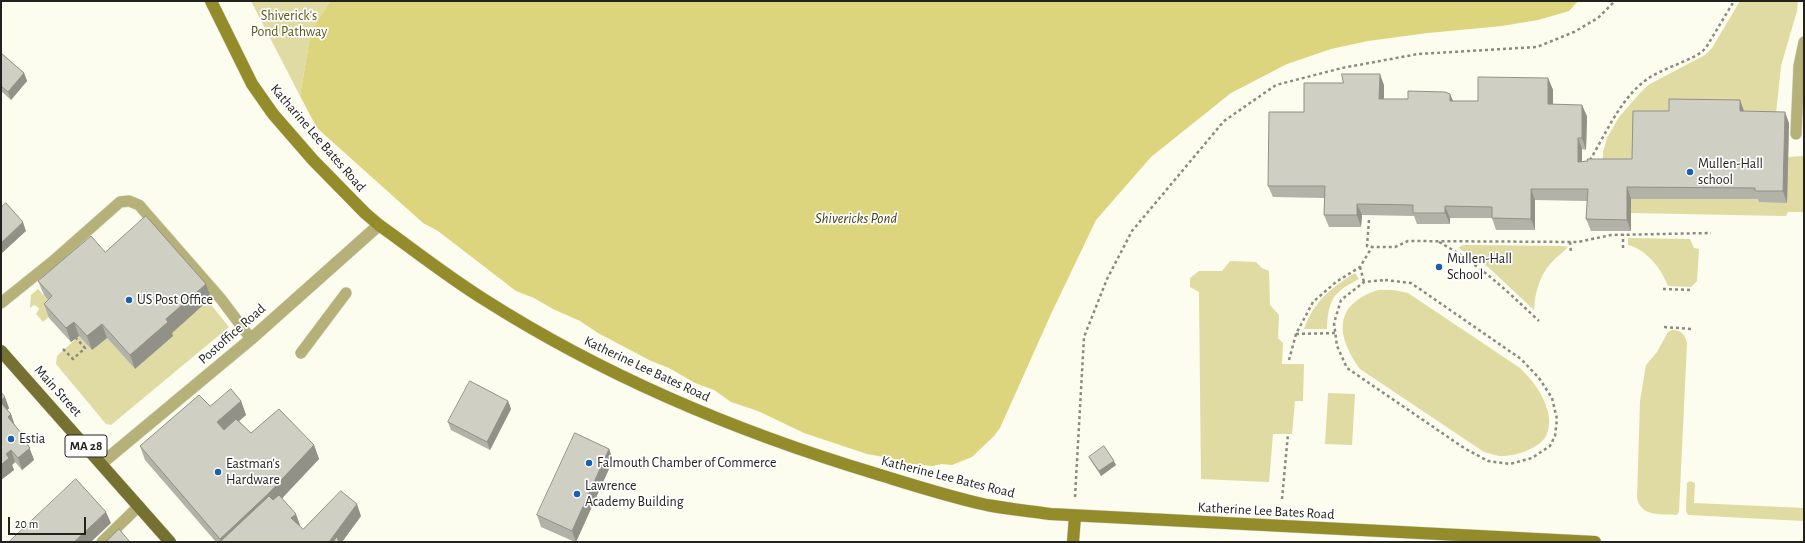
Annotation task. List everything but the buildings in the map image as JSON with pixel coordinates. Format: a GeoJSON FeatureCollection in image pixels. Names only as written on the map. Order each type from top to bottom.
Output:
{"type":"FeatureCollection","features":[{"type":"Feature","properties":{"kind":"main road","name":"Main Street"},"geometry":{"type":"LineString","coordinates":[[1,351],[102,463],[170,542]]}},
{"type":"Feature","properties":{"kind":"street","name":"Katharine Lee Bates Road"},"geometry":{"type":"LineString","coordinates":[[211,1],[252,84],[273,114],[313,160],[365,213],[379,225]]}},
{"type":"Feature","properties":{"kind":"street","name":"Postoffice Road"},"geometry":{"type":"LineString","coordinates":[[102,463],[251,339],[379,225]]}},
{"type":"Feature","properties":{"kind":"street","name":"Katherine Lee Bates Road"},"geometry":{"type":"LineString","coordinates":[[379,225],[483,299],[577,352],[688,406],[774,441],[932,491],[987,505],[1075,516],[1595,542]]}},
{"type":"Feature","properties":{"kind":"street"},"geometry":{"type":"LineString","coordinates":[[1073,542],[1075,516]]}},
{"type":"Feature","properties":{"kind":"lane"},"geometry":{"type":"LineString","coordinates":[[1796,134],[1799,66],[1804,42]]}},
{"type":"Feature","properties":{"kind":"lane"},"geometry":{"type":"LineString","coordinates":[[1,303],[52,262],[120,202],[130,201],[139,205],[221,299],[251,339]]}},
{"type":"Feature","properties":{"kind":"lane"},"geometry":{"type":"LineString","coordinates":[[301,353],[346,294]]}},
{"type":"Feature","properties":{"kind":"lane"},"geometry":{"type":"LineString","coordinates":[[102,542],[139,506]]}},
{"type":"Feature","properties":{"kind":"path"},"geometry":{"type":"LineString","coordinates":[[1075,516],[1076,458],[1084,336],[1107,279],[1132,231],[1224,121],[1276,84],[1342,68],[1418,54],[1537,47],[1574,32],[1598,18],[1615,1]]}},
{"type":"Feature","properties":{"kind":"path"},"geometry":{"type":"LineString","coordinates":[[1586,166],[1625,101],[1638,86],[1652,77],[1702,52],[1734,1]]}},
{"type":"Feature","properties":{"kind":"path"},"geometry":{"type":"LineString","coordinates":[[1369,220],[1367,246],[1395,248],[1408,241],[1578,242],[1623,234],[1711,233]]}},
{"type":"Feature","properties":{"kind":"path"},"geometry":{"type":"LineString","coordinates":[[1623,234],[1623,248]]}},
{"type":"Feature","properties":{"kind":"path"},"geometry":{"type":"LineString","coordinates":[[1439,242],[1464,255],[1486,272],[1539,321]]}},
{"type":"Feature","properties":{"kind":"path"},"geometry":{"type":"LineString","coordinates":[[1570,242],[1571,253]]}},
{"type":"Feature","properties":{"kind":"path"},"geometry":{"type":"LineString","coordinates":[[1290,360],[1296,334],[1313,302],[1336,282],[1360,267],[1372,247]]}},
{"type":"Feature","properties":{"kind":"path"},"geometry":{"type":"LineString","coordinates":[[1360,267],[1364,282]]}},
{"type":"Feature","properties":{"kind":"path"},"geometry":{"type":"LineString","coordinates":[[1385,280],[1411,283],[1521,358],[1539,378],[1552,398],[1557,419],[1555,436],[1550,446],[1532,458],[1510,464],[1488,461],[1464,448],[1347,368],[1337,346],[1334,323],[1341,300],[1364,282],[1385,280]]}},
{"type":"Feature","properties":{"kind":"path"},"geometry":{"type":"LineString","coordinates":[[1664,289],[1693,290]]}},
{"type":"Feature","properties":{"kind":"path"},"geometry":{"type":"LineString","coordinates":[[1664,327],[1692,329]]}},
{"type":"Feature","properties":{"kind":"path"},"geometry":{"type":"LineString","coordinates":[[1296,334],[1335,333]]}},
{"type":"Feature","properties":{"kind":"path"},"geometry":{"type":"LineString","coordinates":[[63,349],[73,360],[85,348],[76,338]]}},
{"type":"Feature","properties":{"kind":"path"},"geometry":{"type":"LineString","coordinates":[[1282,499],[1288,434]]}},
{"type":"Feature","properties":{"kind":"green space","name":"Shiverick's Pond Pathway"},"geometry":{"type":"Polygon","coordinates":[[[251,1],[330,1],[311,31],[300,96],[251,1]]]}},
{"type":"Feature","properties":{"kind":"green space"},"geometry":{"type":"Polygon","coordinates":[[[1740,1],[1798,1],[1797,11],[1781,66],[1775,123],[1636,170],[1603,170],[1603,152],[1607,138],[1619,117],[1648,85],[1705,55],[1712,48],[1740,1]]]}},
{"type":"Feature","properties":{"kind":"green space"},"geometry":{"type":"Polygon","coordinates":[[[1804,156],[1804,212],[1788,212],[1786,216],[1631,213],[1631,199],[1759,199],[1788,157],[1804,156]]]}},
{"type":"Feature","properties":{"kind":"green space"},"geometry":{"type":"Polygon","coordinates":[[[1628,238],[1690,239],[1694,248],[1699,249],[1697,281],[1691,287],[1668,286],[1657,266],[1647,255],[1635,247],[1628,245],[1628,238]]]}},
{"type":"Feature","properties":{"kind":"green space"},"geometry":{"type":"Polygon","coordinates":[[[1463,245],[1568,247],[1546,269],[1537,288],[1534,310],[1488,267],[1460,249],[1459,247],[1463,245]]]}},
{"type":"Feature","properties":{"kind":"green space"},"geometry":{"type":"Polygon","coordinates":[[[1230,261],[1256,262],[1262,268],[1269,271],[1270,305],[1279,315],[1278,338],[1283,343],[1282,364],[1304,364],[1303,401],[1295,401],[1292,434],[1273,434],[1269,482],[1201,479],[1199,292],[1190,287],[1190,278],[1199,271],[1222,271],[1230,261]]]}},
{"type":"Feature","properties":{"kind":"green space"},"geometry":{"type":"Polygon","coordinates":[[[1355,273],[1359,279],[1343,288],[1331,304],[1327,329],[1304,329],[1308,319],[1324,296],[1338,284],[1355,273]]]}},
{"type":"Feature","properties":{"kind":"green space"},"geometry":{"type":"Polygon","coordinates":[[[38,289],[57,310],[43,322],[36,314],[39,309],[38,307],[34,305],[30,308],[31,295],[38,289]]]}},
{"type":"Feature","properties":{"kind":"green space"},"geometry":{"type":"Polygon","coordinates":[[[1378,290],[1394,290],[1408,293],[1520,368],[1540,392],[1548,412],[1548,430],[1543,441],[1538,445],[1518,454],[1499,456],[1484,452],[1360,369],[1346,344],[1343,333],[1343,322],[1346,313],[1353,304],[1363,296],[1378,290]]]}},
{"type":"Feature","properties":{"kind":"green space"},"geometry":{"type":"Polygon","coordinates":[[[208,301],[229,327],[111,425],[106,424],[56,364],[57,356],[79,336],[92,350],[107,338],[135,369],[173,336],[171,333],[208,301]]]}},
{"type":"Feature","properties":{"kind":"green space"},"geometry":{"type":"Polygon","coordinates":[[[1672,330],[1678,331],[1682,334],[1687,343],[1679,511],[1677,515],[1658,514],[1647,511],[1639,504],[1637,498],[1640,401],[1646,365],[1657,352],[1668,332],[1672,330]]]}},
{"type":"Feature","properties":{"kind":"green space"},"geometry":{"type":"Polygon","coordinates":[[[1328,393],[1355,394],[1352,445],[1325,444],[1328,393]]]}},
{"type":"Feature","properties":{"kind":"green space"},"geometry":{"type":"Polygon","coordinates":[[[1690,481],[1695,483],[1694,503],[1804,508],[1804,521],[1688,515],[1686,511],[1687,483],[1690,481]]]}},
{"type":"Feature","properties":{"kind":"water","name":"Shivericks Pond"},"geometry":{"type":"Polygon","coordinates":[[[330,1],[1578,1],[1569,11],[1538,20],[1502,26],[1428,33],[1368,41],[1331,49],[1287,64],[1231,93],[1151,157],[1096,220],[1051,314],[1000,428],[994,436],[972,457],[952,465],[942,464],[932,466],[904,463],[895,459],[867,454],[804,433],[758,411],[731,402],[714,390],[695,383],[669,368],[651,361],[598,333],[580,321],[553,309],[534,298],[516,291],[438,231],[423,223],[317,128],[300,96],[311,31],[330,1]]]}},
{"type":"Feature","properties":{"kind":"place","name":"Mullen-Hall school"},"geometry":{"type":"Point","coordinates":[1690,172]}},
{"type":"Feature","properties":{"kind":"place","name":"Mullen-Hall School"},"geometry":{"type":"Point","coordinates":[1439,267]}},
{"type":"Feature","properties":{"kind":"place","name":"US Post Office"},"geometry":{"type":"Point","coordinates":[129,300]}},
{"type":"Feature","properties":{"kind":"place","name":"Estia"},"geometry":{"type":"Point","coordinates":[11,439]}},
{"type":"Feature","properties":{"kind":"place","name":"Falmouth Chamber of Commerce"},"geometry":{"type":"Point","coordinates":[589,463]}},
{"type":"Feature","properties":{"kind":"place","name":"Eastman's Hardware"},"geometry":{"type":"Point","coordinates":[218,472]}},
{"type":"Feature","properties":{"kind":"place","name":"Lawrence Academy Building"},"geometry":{"type":"Point","coordinates":[577,494]}}]}
